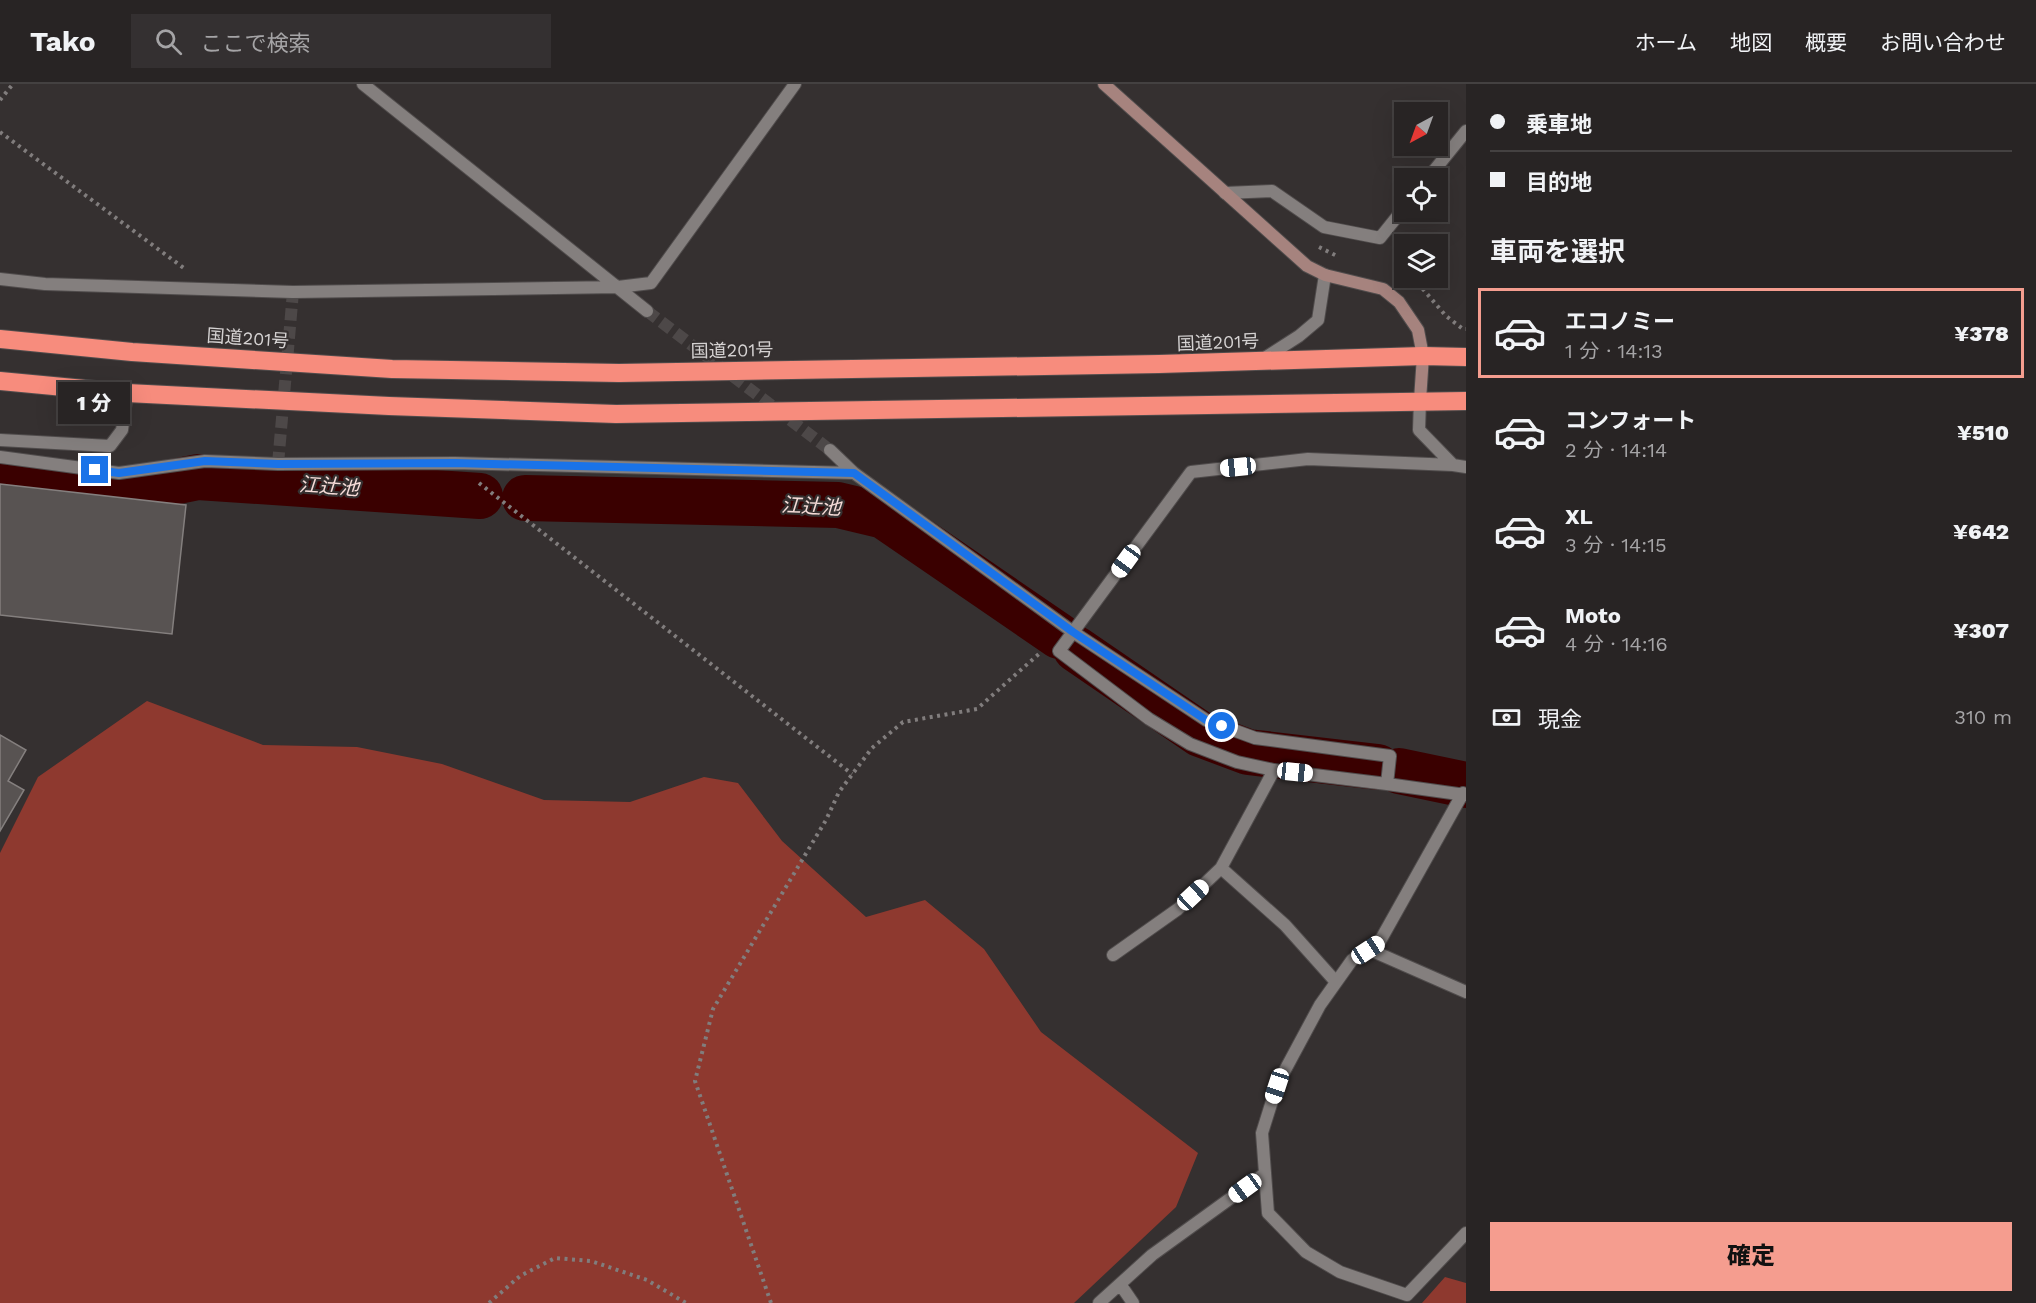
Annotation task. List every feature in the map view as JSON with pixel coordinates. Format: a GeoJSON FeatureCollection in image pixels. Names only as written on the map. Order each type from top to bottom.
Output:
{"type":"FeatureCollection","features":[{"type":"Feature","properties":{"kind":"highway","name":"国道201号"},"geometry":{"type":"LineString","coordinates":[[0,339],[144,352],[392,369],[607,373],[1423,356],[1466,357]]}},
{"type":"Feature","properties":{"kind":"highway"},"geometry":{"type":"LineString","coordinates":[[0,381],[127,393],[616,414],[1466,401]]}},
{"type":"Feature","properties":{"kind":"street"},"geometry":{"type":"LineString","coordinates":[[363,84],[647,311]]}},
{"type":"Feature","properties":{"kind":"street"},"geometry":{"type":"LineString","coordinates":[[0,279],[45,284],[293,292],[618,287],[651,283],[795,84]]}},
{"type":"Feature","properties":{"kind":"street"},"geometry":{"type":"LineString","coordinates":[[1104,84],[1307,267],[1325,275],[1383,290],[1399,302],[1418,330],[1423,356],[1419,430],[1453,465]]}},
{"type":"Feature","properties":{"kind":"street"},"geometry":{"type":"LineString","coordinates":[[1436,168],[1466,131]]}},
{"type":"Feature","properties":{"kind":"street"},"geometry":{"type":"LineString","coordinates":[[1225,194],[1272,191],[1324,227],[1380,238],[1394,220]]}},
{"type":"Feature","properties":{"kind":"street"},"geometry":{"type":"LineString","coordinates":[[1260,361],[1299,336],[1318,320],[1325,275]]}},
{"type":"Feature","properties":{"kind":"street"},"geometry":{"type":"LineString","coordinates":[[0,440],[110,446],[122,430],[127,393]]}},
{"type":"Feature","properties":{"kind":"street"},"geometry":{"type":"LineString","coordinates":[[830,450],[854,473],[1073,632],[1206,720],[1255,738],[1390,756],[1387,784]]}},
{"type":"Feature","properties":{"kind":"street"},"geometry":{"type":"LineString","coordinates":[[0,457],[119,473],[205,461],[278,464],[455,463],[854,473]]}},
{"type":"Feature","properties":{"kind":"street"},"geometry":{"type":"LineString","coordinates":[[1466,467],[1308,459],[1191,472],[1059,651],[1149,719],[1190,744],[1237,762],[1274,770],[1464,794],[1380,941],[1352,960],[1320,1005],[1277,1086],[1262,1133],[1268,1213],[1306,1252],[1340,1272],[1407,1295],[1466,1233]]}},
{"type":"Feature","properties":{"kind":"street"},"geometry":{"type":"LineString","coordinates":[[1113,955],[1178,909],[1221,868],[1274,770]]}},
{"type":"Feature","properties":{"kind":"street"},"geometry":{"type":"LineString","coordinates":[[1221,868],[1285,925],[1336,982]]}},
{"type":"Feature","properties":{"kind":"street"},"geometry":{"type":"LineString","coordinates":[[1368,950],[1466,992]]}},
{"type":"Feature","properties":{"kind":"street"},"geometry":{"type":"LineString","coordinates":[[1099,1303],[1152,1255],[1264,1174]]}},
{"type":"Feature","properties":{"kind":"street"},"geometry":{"type":"LineString","coordinates":[[1120,1284],[1133,1303]]}},
{"type":"Feature","properties":{"kind":"path"},"geometry":{"type":"LineString","coordinates":[[0,100],[13,84]]}},
{"type":"Feature","properties":{"kind":"path"},"geometry":{"type":"LineString","coordinates":[[0,132],[211,289]]}},
{"type":"Feature","properties":{"kind":"path"},"geometry":{"type":"LineString","coordinates":[[1422,288],[1446,316],[1466,329]]}},
{"type":"Feature","properties":{"kind":"path"},"geometry":{"type":"LineString","coordinates":[[455,463],[852,774]]}},
{"type":"Feature","properties":{"kind":"path"},"geometry":{"type":"LineString","coordinates":[[771,1303],[695,1082],[713,1009],[826,820],[839,792],[872,748],[903,722],[977,708],[1044,650],[1059,651]]}},
{"type":"Feature","properties":{"kind":"path"},"geometry":{"type":"LineString","coordinates":[[489,1303],[520,1276],[555,1258],[591,1261],[647,1280],[686,1303]]}},
{"type":"Feature","properties":{"kind":"shaded area"},"geometry":{"type":"Polygon","coordinates":[[[147,701],[263,745],[357,747],[442,764],[544,800],[630,802],[704,777],[738,783],[782,841],[866,917],[925,900],[984,949],[1041,1032],[1198,1153],[1176,1207],[1074,1303],[0,1303],[0,853],[38,777],[147,701]]]}},
{"type":"Feature","properties":{"kind":"shaded area"},"geometry":{"type":"Polygon","coordinates":[[[1445,1277],[1466,1283],[1466,1303],[1422,1303],[1445,1277]]]}},
{"type":"Feature","properties":{"kind":"building"},"geometry":{"type":"Polygon","coordinates":[[[0,484],[186,505],[172,634],[0,615],[0,484]]]}},
{"type":"Feature","properties":{"kind":"building"},"geometry":{"type":"Polygon","coordinates":[[[0,735],[26,750],[8,781],[24,790],[0,831],[0,735]]]}},
{"type":"Feature","properties":{"kind":"waterway","name":"江辻池"},"geometry":{"type":"LineString","coordinates":[[0,477],[119,493],[198,477],[480,496]]}},
{"type":"Feature","properties":{"kind":"waterway","name":"江辻池"},"geometry":{"type":"LineString","coordinates":[[525,498],[838,505],[884,516],[1059,636]]}},
{"type":"Feature","properties":{"kind":"waterway","name":"江辻池"},"geometry":{"type":"LineString","coordinates":[[1076,649],[1200,734],[1248,752],[1378,767]]}},
{"type":"Feature","properties":{"kind":"waterway","name":"江辻池"},"geometry":{"type":"LineString","coordinates":[[1399,771],[1466,785]]}},
{"type":"Feature","properties":{"kind":"tunnel"},"geometry":{"type":"LineString","coordinates":[[278,464],[293,292]]}},
{"type":"Feature","properties":{"kind":"tunnel"},"geometry":{"type":"LineString","coordinates":[[647,311],[830,450]]}},
{"type":"Feature","properties":{"kind":"route"},"geometry":{"type":"LineString","coordinates":[[95,470],[119,473],[205,461],[278,464],[455,463],[854,473],[1073,632],[1206,720],[1222,726]]}}]}
